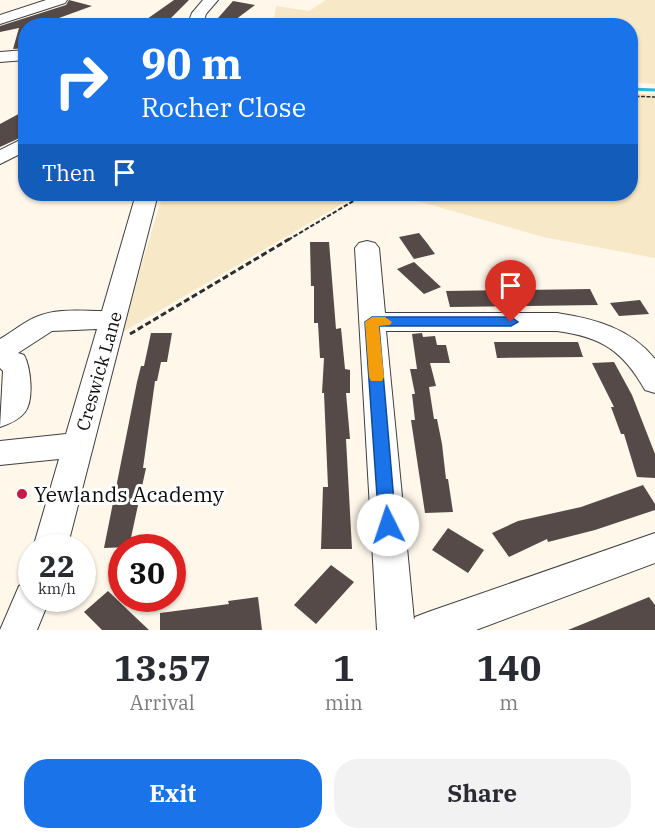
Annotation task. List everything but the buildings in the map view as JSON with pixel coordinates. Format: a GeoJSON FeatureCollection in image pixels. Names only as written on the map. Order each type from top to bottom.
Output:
{"type":"FeatureCollection","features":[{"type":"Feature","properties":{"kind":"street"},"geometry":{"type":"LineString","coordinates":[[0,20],[60,0]]}},
{"type":"Feature","properties":{"kind":"street"},"geometry":{"type":"LineString","coordinates":[[197,18],[211,0]]}},
{"type":"Feature","properties":{"kind":"street"},"geometry":{"type":"LineString","coordinates":[[0,57],[18,56]]}},
{"type":"Feature","properties":{"kind":"street"},"geometry":{"type":"LineString","coordinates":[[0,158],[18,148]]}},
{"type":"Feature","properties":{"kind":"street","name":"Creswick Lane"},"geometry":{"type":"LineString","coordinates":[[54,534],[145,201]]}},
{"type":"Feature","properties":{"kind":"street"},"geometry":{"type":"LineString","coordinates":[[367,248],[396,630]]}},
{"type":"Feature","properties":{"kind":"street"},"geometry":{"type":"LineString","coordinates":[[0,352],[45,323],[64,320],[111,329]]}},
{"type":"Feature","properties":{"kind":"street"},"geometry":{"type":"LineString","coordinates":[[372,322],[557,322],[592,328],[645,346],[643,360],[655,383]]}},
{"type":"Feature","properties":{"kind":"street"},"geometry":{"type":"LineString","coordinates":[[0,358],[14,362],[17,371],[14,406],[0,416]]}},
{"type":"Feature","properties":{"kind":"street"},"geometry":{"type":"LineString","coordinates":[[0,453],[78,445]]}},
{"type":"Feature","properties":{"kind":"street"},"geometry":{"type":"LineString","coordinates":[[428,630],[655,548]]}},
{"type":"Feature","properties":{"kind":"street"},"geometry":{"type":"LineString","coordinates":[[18,630],[26,612]]}},
{"type":"Feature","properties":{"kind":"path"},"geometry":{"type":"LineString","coordinates":[[638,96],[655,97]]}},
{"type":"Feature","properties":{"kind":"path"},"geometry":{"type":"LineString","coordinates":[[111,329],[124,337],[353,201]]}},
{"type":"Feature","properties":{"kind":"shaded area"},"geometry":{"type":"Polygon","coordinates":[[[326,0],[655,0],[655,84],[638,83],[638,18],[274,18],[276,6],[309,11],[326,0]]]}},
{"type":"Feature","properties":{"kind":"shaded area"},"geometry":{"type":"Polygon","coordinates":[[[638,94],[655,94],[655,258],[543,237],[418,201],[638,201],[638,94]]]}},
{"type":"Feature","properties":{"kind":"shaded area"},"geometry":{"type":"Polygon","coordinates":[[[161,201],[347,201],[121,333],[161,201]]]}},
{"type":"Feature","properties":{"kind":"waterway"},"geometry":{"type":"LineString","coordinates":[[638,89],[655,90]]}},
{"type":"Feature","properties":{"kind":"slow traffic"},"geometry":{"type":"LineString","coordinates":[[376,377],[372,322],[385,322]]}},
{"type":"Feature","properties":{"kind":"place","name":"Yewlands Academy"},"geometry":{"type":"Point","coordinates":[22,494]}},
{"type":"Feature","properties":{"kind":"route"},"geometry":{"type":"LineString","coordinates":[[388,525],[372,322],[511,322]]}}]}
